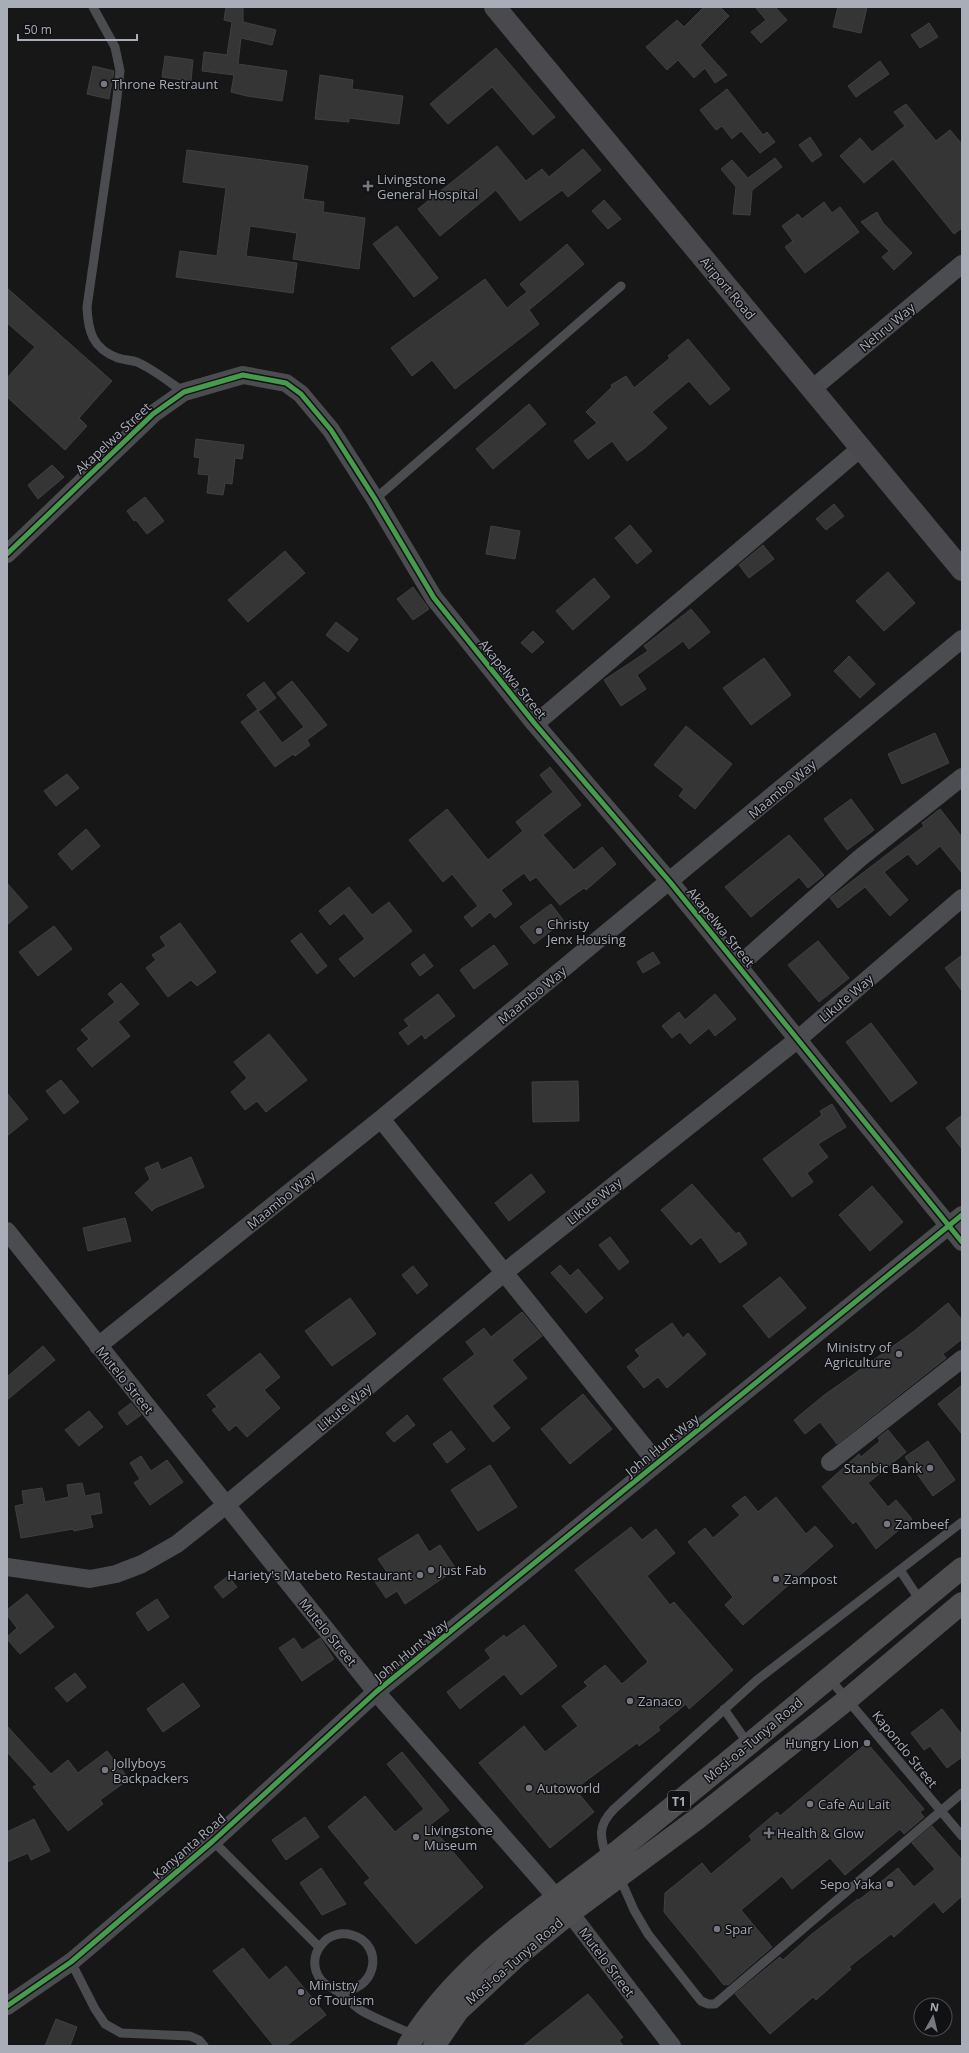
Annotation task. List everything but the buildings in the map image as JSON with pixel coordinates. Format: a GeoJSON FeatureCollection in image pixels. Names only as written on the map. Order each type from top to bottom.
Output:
{"type":"FeatureCollection","features":[{"type":"Feature","properties":{"kind":"highway","name":"Mosi-oa-Tunya Road"},"geometry":{"type":"LineString","coordinates":[[411,2040],[443,1998],[488,1953],[563,1906],[613,1867],[749,1745],[962,1568]]}},
{"type":"Feature","properties":{"kind":"highway","name":"Mosi-oa-Tunya Road"},"geometry":{"type":"LineString","coordinates":[[613,1867],[698,1819],[848,1699],[962,1603]]}},
{"type":"Feature","properties":{"kind":"highway","name":"Mosi-oa-Tunya Road"},"geometry":{"type":"LineString","coordinates":[[434,2046],[458,2011],[563,1906]]}},
{"type":"Feature","properties":{"kind":"street","name":"Airport Road"},"geometry":{"type":"LineString","coordinates":[[495,7],[812,389],[862,447],[962,570]]}},
{"type":"Feature","properties":{"kind":"street","name":"Nehru Way"},"geometry":{"type":"LineString","coordinates":[[812,389],[962,264]]}},
{"type":"Feature","properties":{"kind":"street","name":"Akapelwa Street"},"geometry":{"type":"LineString","coordinates":[[7,554],[153,414],[184,392],[243,375],[286,383],[301,394],[331,430],[375,499],[434,598],[535,724],[670,882],[796,1040],[955,1220],[962,1242]]}},
{"type":"Feature","properties":{"kind":"street"},"geometry":{"type":"LineString","coordinates":[[535,724],[862,447]]}},
{"type":"Feature","properties":{"kind":"street","name":"Maambo Way"},"geometry":{"type":"LineString","coordinates":[[98,1346],[381,1119],[670,882],[962,639]]}},
{"type":"Feature","properties":{"kind":"street"},"geometry":{"type":"LineString","coordinates":[[738,966],[860,858],[962,777]]}},
{"type":"Feature","properties":{"kind":"street","name":"Likute Way"},"geometry":{"type":"LineString","coordinates":[[7,1567],[90,1578],[116,1574],[142,1564],[177,1544],[226,1505],[505,1272],[796,1040],[962,898]]}},
{"type":"Feature","properties":{"kind":"street"},"geometry":{"type":"LineString","coordinates":[[381,1119],[657,1463]]}},
{"type":"Feature","properties":{"kind":"street","name":"John Hunt Way"},"geometry":{"type":"LineString","coordinates":[[376,1692],[955,1220]]}},
{"type":"Feature","properties":{"kind":"street","name":"Mutelo Street"},"geometry":{"type":"LineString","coordinates":[[7,1231],[376,1692],[563,1906],[672,2046]]}},
{"type":"Feature","properties":{"kind":"street"},"geometry":{"type":"LineString","coordinates":[[830,1462],[962,1359]]}},
{"type":"Feature","properties":{"kind":"street","name":"Kanyanta Road"},"geometry":{"type":"LineString","coordinates":[[7,2006],[71,1962],[213,1841],[376,1692]]}},
{"type":"Feature","properties":{"kind":"lane"},"geometry":{"type":"LineString","coordinates":[[93,7],[115,47],[120,71],[87,307],[87,326],[93,339],[103,350],[119,358],[136,362],[184,392]]}},
{"type":"Feature","properties":{"kind":"lane"},"geometry":{"type":"LineString","coordinates":[[375,499],[621,286]]}},
{"type":"Feature","properties":{"kind":"lane"},"geometry":{"type":"LineString","coordinates":[[962,1522],[757,1680],[724,1709],[605,1818],[602,1829],[602,1843],[634,1910],[648,1934],[701,2001],[708,2004],[714,2004],[962,1793]]}},
{"type":"Feature","properties":{"kind":"lane"},"geometry":{"type":"LineString","coordinates":[[900,1570],[921,1602]]}},
{"type":"Feature","properties":{"kind":"lane","name":"Kapondo Street"},"geometry":{"type":"LineString","coordinates":[[829,1678],[848,1699],[940,1812],[962,1836]]}},
{"type":"Feature","properties":{"kind":"lane"},"geometry":{"type":"LineString","coordinates":[[724,1709],[749,1745]]}},
{"type":"Feature","properties":{"kind":"lane"},"geometry":{"type":"LineString","coordinates":[[213,1841],[319,1947]]}},
{"type":"Feature","properties":{"kind":"lane"},"geometry":{"type":"LineString","coordinates":[[335,1990],[345,1991],[354,1989],[363,1984],[369,1976],[372,1962],[369,1947],[358,1937],[344,1933],[334,1935],[325,1940],[319,1947],[315,1960],[316,1972],[324,1983],[362,2011],[411,2040]]}},
{"type":"Feature","properties":{"kind":"lane"},"geometry":{"type":"LineString","coordinates":[[71,1962],[95,2009],[105,2024],[121,2033],[190,2036],[199,2040],[204,2046]]}},
{"type":"Feature","properties":{"kind":"cycle path"},"geometry":{"type":"LineString","coordinates":[[7,554],[153,414],[184,392],[243,375],[286,383],[301,394],[331,430],[375,499],[434,598],[535,724],[670,882],[962,1242]]}},
{"type":"Feature","properties":{"kind":"cycle path"},"geometry":{"type":"LineString","coordinates":[[7,2006],[71,1962],[213,1841],[376,1692],[962,1215]]}},
{"type":"Feature","properties":{"kind":"place","name":"Throne Restraunt"},"geometry":{"type":"Point","coordinates":[104,84]}},
{"type":"Feature","properties":{"kind":"place","name":"Livingstone General Hospital"},"geometry":{"type":"Point","coordinates":[368,186]}},
{"type":"Feature","properties":{"kind":"place","name":"Christy Jenx Housing"},"geometry":{"type":"Point","coordinates":[539,931]}},
{"type":"Feature","properties":{"kind":"place","name":"Ministry of Agriculture"},"geometry":{"type":"Point","coordinates":[899,1354]}},
{"type":"Feature","properties":{"kind":"place","name":"Stanbic Bank"},"geometry":{"type":"Point","coordinates":[930,1468]}},
{"type":"Feature","properties":{"kind":"place","name":"Zambeef"},"geometry":{"type":"Point","coordinates":[887,1524]}},
{"type":"Feature","properties":{"kind":"place","name":"Just Fab"},"geometry":{"type":"Point","coordinates":[431,1570]}},
{"type":"Feature","properties":{"kind":"place","name":"Hariety's Matebeto Restaurant"},"geometry":{"type":"Point","coordinates":[420,1575]}},
{"type":"Feature","properties":{"kind":"place","name":"Zampost"},"geometry":{"type":"Point","coordinates":[776,1579]}},
{"type":"Feature","properties":{"kind":"place","name":"Zanaco"},"geometry":{"type":"Point","coordinates":[630,1701]}},
{"type":"Feature","properties":{"kind":"place","name":"Hungry Lion"},"geometry":{"type":"Point","coordinates":[867,1743]}},
{"type":"Feature","properties":{"kind":"place","name":"Jollyboys Backpackers"},"geometry":{"type":"Point","coordinates":[105,1770]}},
{"type":"Feature","properties":{"kind":"place","name":"Autoworld"},"geometry":{"type":"Point","coordinates":[529,1788]}},
{"type":"Feature","properties":{"kind":"place","name":"Cafe Au Lait"},"geometry":{"type":"Point","coordinates":[810,1804]}},
{"type":"Feature","properties":{"kind":"place","name":"Health & Glow"},"geometry":{"type":"Point","coordinates":[769,1833]}},
{"type":"Feature","properties":{"kind":"place","name":"Livingstone Museum"},"geometry":{"type":"Point","coordinates":[416,1837]}},
{"type":"Feature","properties":{"kind":"place","name":"Sepo Yaka"},"geometry":{"type":"Point","coordinates":[890,1884]}},
{"type":"Feature","properties":{"kind":"place","name":"Spar"},"geometry":{"type":"Point","coordinates":[717,1929]}},
{"type":"Feature","properties":{"kind":"place","name":"Ministry of Tourism"},"geometry":{"type":"Point","coordinates":[301,1992]}}]}
